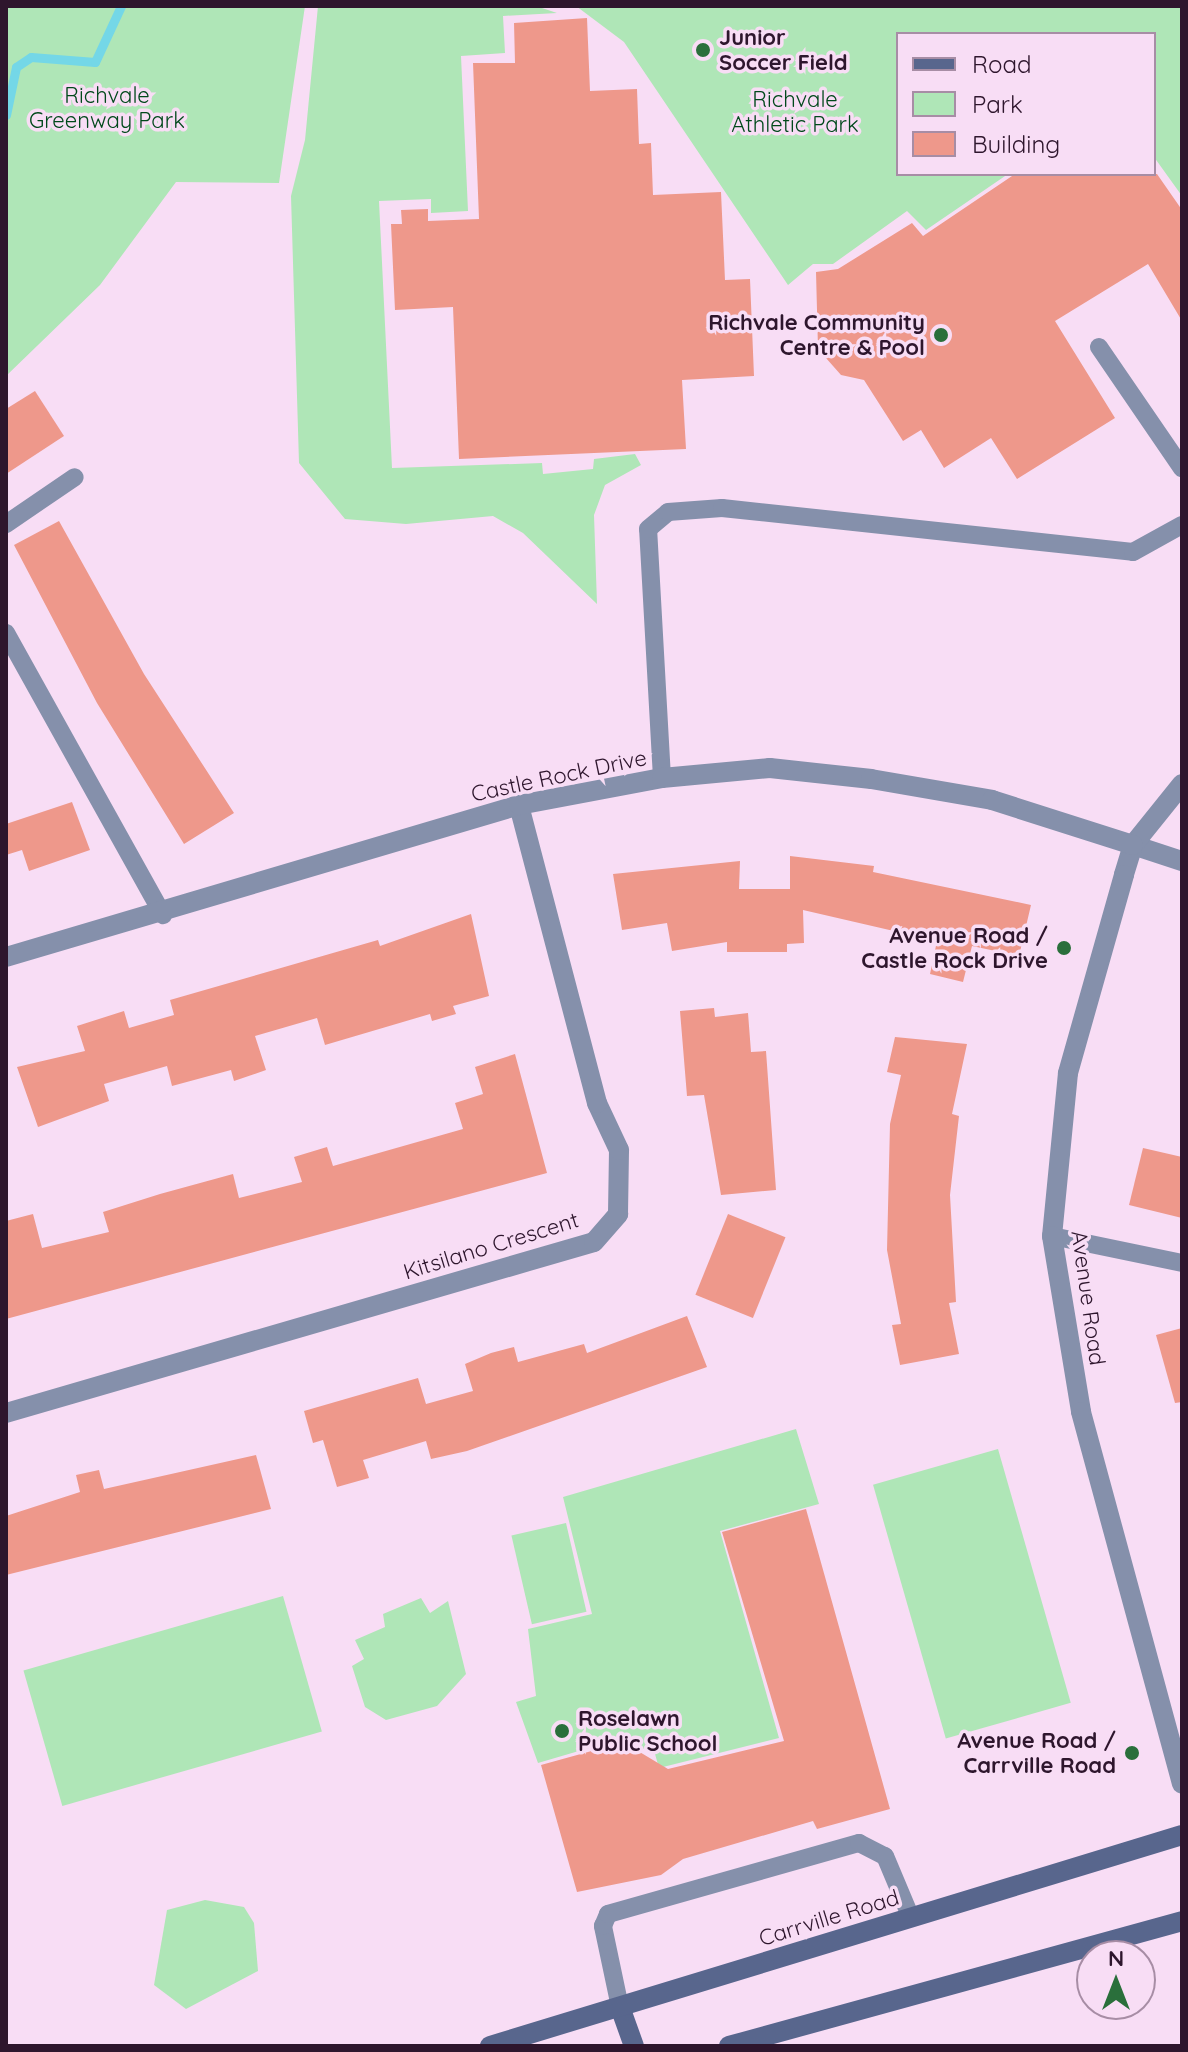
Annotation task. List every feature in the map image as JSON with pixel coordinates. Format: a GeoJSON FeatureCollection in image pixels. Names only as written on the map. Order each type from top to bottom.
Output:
{"type":"FeatureCollection","features":[{"type":"Feature","properties":{"kind":"main road","name":"Carrville Road"},"geometry":{"type":"LineString","coordinates":[[490,2046],[1182,1835]]}},
{"type":"Feature","properties":{"kind":"main road"},"geometry":{"type":"LineString","coordinates":[[729,2046],[1182,1921]]}},
{"type":"Feature","properties":{"kind":"main road"},"geometry":{"type":"LineString","coordinates":[[620,2007],[634,2046]]}},
{"type":"Feature","properties":{"kind":"street","name":"Castle Rock Drive"},"geometry":{"type":"LineString","coordinates":[[6,957],[163,915],[519,805],[662,778],[770,768],[871,779],[992,800],[1182,861]]}},
{"type":"Feature","properties":{"kind":"street","name":"Avenue Road"},"geometry":{"type":"LineString","coordinates":[[1182,784],[1133,845],[1068,1073],[1052,1236],[1088,1441],[1182,1784]]}},
{"type":"Feature","properties":{"kind":"street","name":"Kitsilano Crescent"},"geometry":{"type":"LineString","coordinates":[[6,1413],[594,1242],[618,1214],[619,1150],[597,1103],[519,805]]}},
{"type":"Feature","properties":{"kind":"lane"},"geometry":{"type":"LineString","coordinates":[[1099,347],[1182,468]]}},
{"type":"Feature","properties":{"kind":"lane"},"geometry":{"type":"LineString","coordinates":[[6,524],[75,477]]}},
{"type":"Feature","properties":{"kind":"lane"},"geometry":{"type":"LineString","coordinates":[[662,778],[648,529],[668,512],[722,508],[1133,552],[1182,525]]}},
{"type":"Feature","properties":{"kind":"lane"},"geometry":{"type":"LineString","coordinates":[[6,633],[163,915]]}},
{"type":"Feature","properties":{"kind":"lane"},"geometry":{"type":"LineString","coordinates":[[1052,1236],[1182,1263]]}},
{"type":"Feature","properties":{"kind":"lane"},"geometry":{"type":"LineString","coordinates":[[620,2007],[603,1926],[608,1914],[859,1843],[885,1856],[911,1918]]}},
{"type":"Feature","properties":{"kind":"green space","name":"Richvale Greenway Park"},"geometry":{"type":"Polygon","coordinates":[[[6,6],[305,6],[279,183],[176,182],[100,285],[6,376],[6,6]]]}},
{"type":"Feature","properties":{"kind":"green space"},"geometry":{"type":"Polygon","coordinates":[[[318,6],[536,6],[557,13],[503,16],[505,53],[461,56],[468,211],[431,213],[431,199],[379,201],[392,468],[542,463],[543,474],[593,469],[594,459],[635,454],[641,465],[605,485],[594,515],[597,604],[523,533],[493,516],[406,524],[345,519],[299,463],[291,196],[305,140],[318,6]]]}},
{"type":"Feature","properties":{"kind":"green space","name":"Richvale Athletic Park"},"geometry":{"type":"Polygon","coordinates":[[[576,6],[1182,6],[1182,196],[1156,160],[1156,32],[896,32],[896,176],[1005,176],[926,230],[907,211],[833,264],[813,264],[788,285],[624,42],[576,6]]]}},
{"type":"Feature","properties":{"kind":"green space"},"geometry":{"type":"Polygon","coordinates":[[[796,1429],[819,1504],[720,1531],[779,1738],[659,1768],[655,1754],[633,1744],[610,1749],[606,1743],[538,1763],[516,1702],[536,1696],[528,1629],[592,1614],[563,1497],[796,1429]]]}},
{"type":"Feature","properties":{"kind":"green space"},"geometry":{"type":"Polygon","coordinates":[[[998,1449],[1071,1703],[946,1739],[873,1485],[998,1449]]]}},
{"type":"Feature","properties":{"kind":"green space"},"geometry":{"type":"Polygon","coordinates":[[[566,1523],[586,1612],[532,1624],[511,1536],[566,1523]]]}},
{"type":"Feature","properties":{"kind":"green space"},"geometry":{"type":"Polygon","coordinates":[[[283,1596],[322,1732],[62,1806],[23,1670],[283,1596]]]}},
{"type":"Feature","properties":{"kind":"green space"},"geometry":{"type":"Polygon","coordinates":[[[421,1598],[430,1613],[448,1601],[466,1674],[437,1706],[386,1720],[365,1707],[352,1666],[364,1659],[355,1640],[385,1627],[383,1614],[421,1598]]]}},
{"type":"Feature","properties":{"kind":"green space"},"geometry":{"type":"Polygon","coordinates":[[[205,1900],[244,1907],[254,1923],[258,1971],[186,2009],[154,1985],[167,1910],[205,1900]]]}},
{"type":"Feature","properties":{"kind":"building"},"geometry":{"type":"Polygon","coordinates":[[[587,18],[590,91],[637,89],[639,144],[651,143],[653,195],[721,192],[725,280],[750,279],[754,376],[682,380],[686,449],[459,459],[453,307],[395,310],[391,224],[402,224],[401,210],[428,209],[428,221],[479,219],[473,63],[515,63],[514,23],[587,18]]]}},
{"type":"Feature","properties":{"kind":"building","name":"Richvale Community Centre & Pool"},"geometry":{"type":"Polygon","coordinates":[[[1157,174],[1182,210],[1182,321],[1148,264],[1055,321],[1115,418],[1017,479],[991,438],[944,468],[921,430],[903,441],[864,380],[841,375],[818,349],[816,272],[838,269],[912,223],[923,236],[1012,176],[1157,174]]]}},
{"type":"Feature","properties":{"kind":"building"},"geometry":{"type":"Polygon","coordinates":[[[35,391],[64,436],[6,474],[6,409],[35,391]]]}},
{"type":"Feature","properties":{"kind":"building"},"geometry":{"type":"Polygon","coordinates":[[[59,521],[144,674],[234,813],[184,844],[97,703],[14,545],[59,521]]]}},
{"type":"Feature","properties":{"kind":"building"},"geometry":{"type":"Polygon","coordinates":[[[72,802],[90,850],[29,871],[22,850],[6,855],[6,824],[72,802]]]}},
{"type":"Feature","properties":{"kind":"building"},"geometry":{"type":"Polygon","coordinates":[[[790,856],[874,866],[873,872],[1031,905],[1019,956],[972,946],[963,982],[930,974],[937,941],[803,910],[804,943],[787,944],[787,952],[727,952],[727,942],[672,951],[667,923],[622,930],[613,874],[740,861],[739,889],[790,889],[790,856]]]}},
{"type":"Feature","properties":{"kind":"building"},"geometry":{"type":"Polygon","coordinates":[[[471,914],[489,996],[453,1006],[456,1014],[432,1021],[430,1014],[325,1045],[317,1018],[255,1036],[266,1070],[234,1081],[231,1070],[172,1086],[167,1066],[104,1084],[109,1101],[38,1127],[17,1067],[85,1051],[77,1026],[124,1011],[129,1028],[174,1015],[170,1000],[378,940],[380,946],[471,914]]]}},
{"type":"Feature","properties":{"kind":"building"},"geometry":{"type":"Polygon","coordinates":[[[714,1008],[715,1017],[748,1013],[751,1052],[766,1051],[776,1190],[721,1195],[704,1095],[687,1096],[680,1011],[714,1008]]]}},
{"type":"Feature","properties":{"kind":"building"},"geometry":{"type":"Polygon","coordinates":[[[895,1037],[967,1044],[952,1114],[959,1116],[950,1195],[956,1302],[949,1303],[959,1354],[900,1365],[892,1325],[901,1324],[887,1250],[890,1124],[901,1075],[887,1072],[895,1037]]]}},
{"type":"Feature","properties":{"kind":"building"},"geometry":{"type":"Polygon","coordinates":[[[515,1054],[547,1173],[6,1319],[6,1221],[33,1214],[42,1248],[109,1232],[103,1212],[233,1174],[239,1198],[302,1182],[294,1157],[327,1147],[333,1166],[463,1129],[455,1103],[483,1094],[475,1067],[515,1054]]]}},
{"type":"Feature","properties":{"kind":"building"},"geometry":{"type":"Polygon","coordinates":[[[1143,1148],[1182,1157],[1182,1218],[1129,1205],[1143,1148]]]}},
{"type":"Feature","properties":{"kind":"building"},"geometry":{"type":"Polygon","coordinates":[[[728,1214],[785,1237],[753,1318],[695,1295],[728,1214]]]}},
{"type":"Feature","properties":{"kind":"building"},"geometry":{"type":"Polygon","coordinates":[[[687,1316],[707,1367],[467,1451],[431,1459],[426,1441],[363,1460],[369,1478],[337,1487],[323,1440],[313,1443],[304,1411],[418,1378],[426,1404],[473,1391],[465,1364],[491,1353],[514,1347],[518,1362],[584,1344],[587,1353],[687,1316]]]}},
{"type":"Feature","properties":{"kind":"building"},"geometry":{"type":"Polygon","coordinates":[[[1182,1328],[1182,1402],[1175,1403],[1156,1335],[1182,1328]]]}},
{"type":"Feature","properties":{"kind":"building"},"geometry":{"type":"Polygon","coordinates":[[[256,1455],[271,1509],[6,1575],[6,1516],[80,1492],[76,1475],[99,1470],[104,1489],[256,1455]]]}},
{"type":"Feature","properties":{"kind":"building"},"geometry":{"type":"Polygon","coordinates":[[[806,1509],[890,1809],[817,1829],[813,1821],[683,1859],[661,1875],[577,1892],[541,1765],[606,1747],[608,1754],[633,1748],[668,1769],[784,1741],[722,1532],[806,1509]]]}},
{"type":"Feature","properties":{"kind":"waterway"},"geometry":{"type":"LineString","coordinates":[[6,115],[16,67],[31,57],[95,62],[121,6]]}},
{"type":"Feature","properties":{"kind":"place","name":"Junior Soccer Field"},"geometry":{"type":"Point","coordinates":[703,50]}},
{"type":"Feature","properties":{"kind":"place","name":"Richvale Community Centre & Pool"},"geometry":{"type":"Point","coordinates":[941,335]}},
{"type":"Feature","properties":{"kind":"place","name":"Avenue Road / Castle Rock Drive"},"geometry":{"type":"Point","coordinates":[1064,948]}},
{"type":"Feature","properties":{"kind":"place","name":"Roselawn Public School"},"geometry":{"type":"Point","coordinates":[562,1731]}},
{"type":"Feature","properties":{"kind":"place","name":"Avenue Road / Carrville Road"},"geometry":{"type":"Point","coordinates":[1132,1753]}}]}
